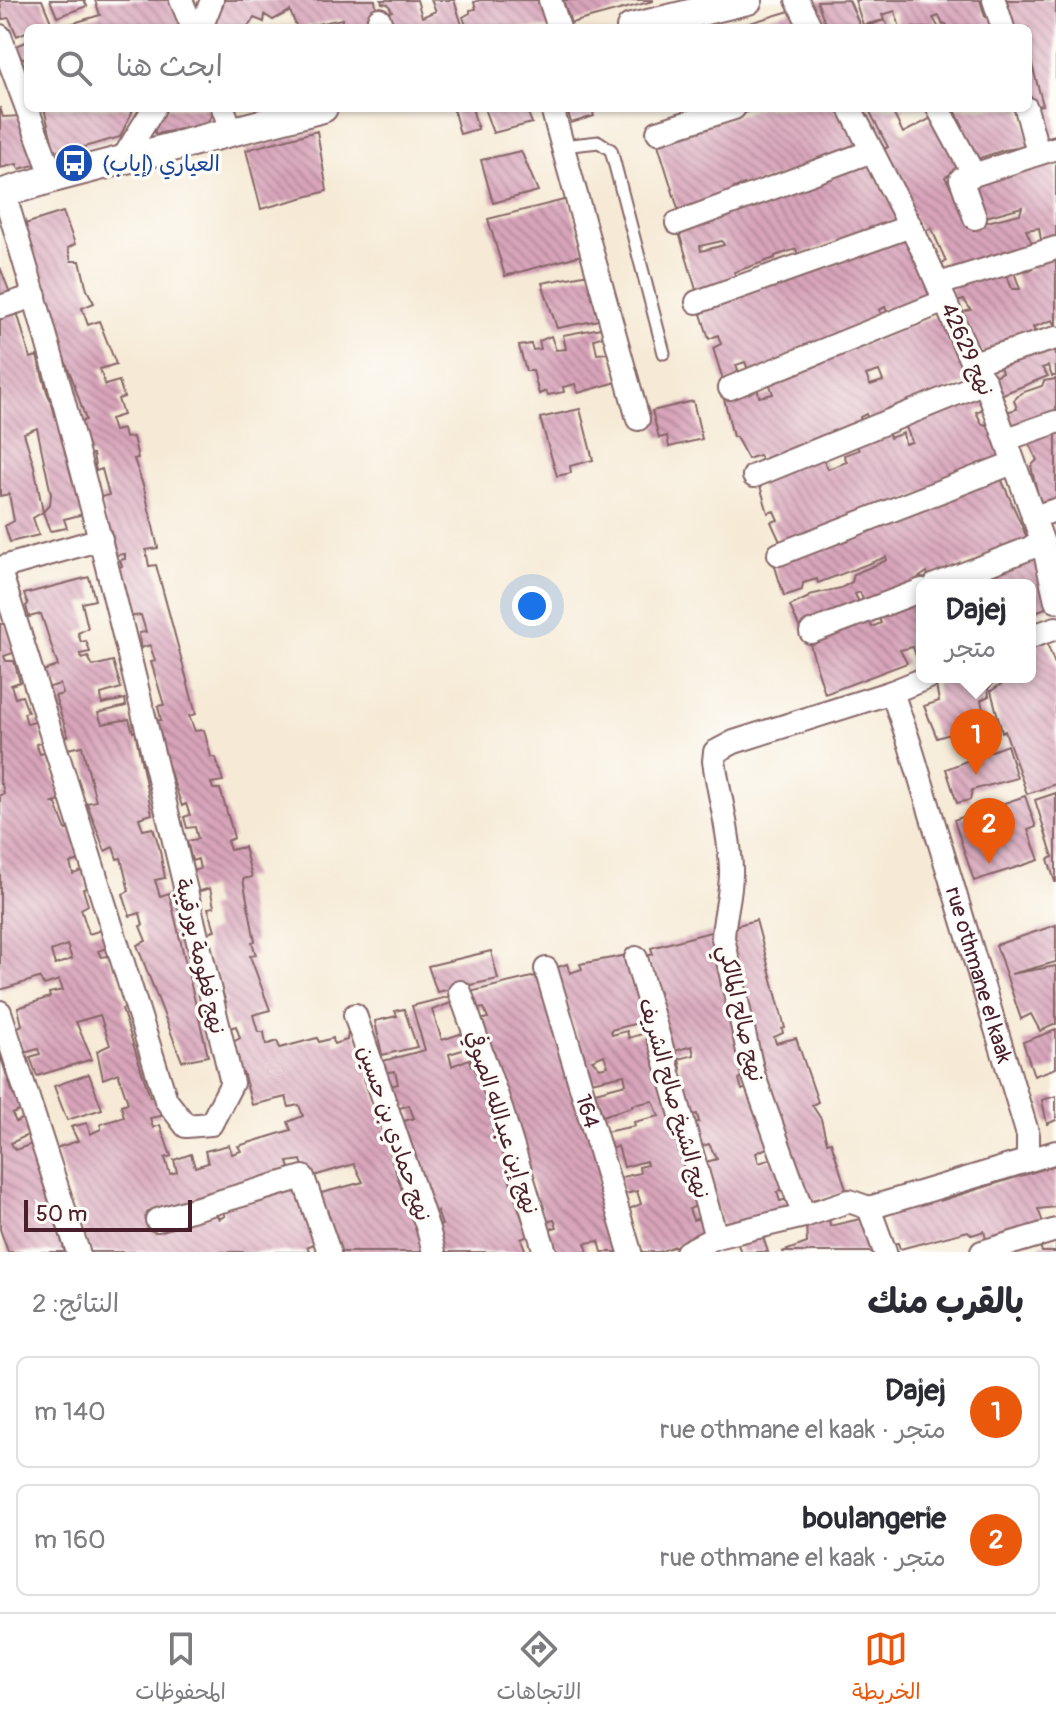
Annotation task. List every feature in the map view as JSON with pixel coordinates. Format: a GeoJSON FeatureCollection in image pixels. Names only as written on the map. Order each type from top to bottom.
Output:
{"type":"FeatureCollection","features":[{"type":"Feature","properties":{"kind":"street"},"geometry":{"type":"LineString","coordinates":[[181,0],[191,24]]}},
{"type":"Feature","properties":{"kind":"street"},"geometry":{"type":"LineString","coordinates":[[203,24],[212,0]]}},
{"type":"Feature","properties":{"kind":"street"},"geometry":{"type":"LineString","coordinates":[[550,0],[558,24]]}},
{"type":"Feature","properties":{"kind":"street"},"geometry":{"type":"LineString","coordinates":[[643,24],[700,5],[748,0]]}},
{"type":"Feature","properties":{"kind":"street"},"geometry":{"type":"LineString","coordinates":[[797,0],[809,24]]}},
{"type":"Feature","properties":{"kind":"street"},"geometry":{"type":"LineString","coordinates":[[994,0],[1002,24]]}},
{"type":"Feature","properties":{"kind":"street"},"geometry":{"type":"LineString","coordinates":[[0,36],[24,97]]}},
{"type":"Feature","properties":{"kind":"street"},"geometry":{"type":"LineString","coordinates":[[29,112],[53,178]]}},
{"type":"Feature","properties":{"kind":"street"},"geometry":{"type":"LineString","coordinates":[[122,160],[152,112]]}},
{"type":"Feature","properties":{"kind":"street"},"geometry":{"type":"LineString","coordinates":[[2,194],[122,160],[228,120],[291,112]]}},
{"type":"Feature","properties":{"kind":"street"},"geometry":{"type":"LineString","coordinates":[[553,112],[638,419]]}},
{"type":"Feature","properties":{"kind":"street"},"geometry":{"type":"LineString","coordinates":[[658,132],[721,112]]}},
{"type":"Feature","properties":{"kind":"street","name":"نهج 42629"},"geometry":{"type":"LineString","coordinates":[[852,112],[911,226],[1007,439],[1043,543],[1056,601]]}},
{"type":"Feature","properties":{"kind":"street"},"geometry":{"type":"LineString","coordinates":[[940,112],[973,173]]}},
{"type":"Feature","properties":{"kind":"street"},"geometry":{"type":"LineString","coordinates":[[975,218],[961,179],[1047,150],[1028,112]]}},
{"type":"Feature","properties":{"kind":"street"},"geometry":{"type":"LineString","coordinates":[[677,223],[872,151]]}},
{"type":"Feature","properties":{"kind":"street","name":"نهج فطومة بورقيبة"},"geometry":{"type":"LineString","coordinates":[[0,569],[166,1100],[186,1126],[211,1124],[232,1083],[101,539],[35,296],[2,194]]}},
{"type":"Feature","properties":{"kind":"street"},"geometry":{"type":"LineString","coordinates":[[697,302],[911,226]]}},
{"type":"Feature","properties":{"kind":"street"},"geometry":{"type":"LineString","coordinates":[[730,388],[942,293],[1056,248]]}},
{"type":"Feature","properties":{"kind":"street"},"geometry":{"type":"LineString","coordinates":[[0,307],[35,296]]}},
{"type":"Feature","properties":{"kind":"street"},"geometry":{"type":"LineString","coordinates":[[754,476],[1056,338]]}},
{"type":"Feature","properties":{"kind":"street"},"geometry":{"type":"LineString","coordinates":[[1007,439],[1056,422]]}},
{"type":"Feature","properties":{"kind":"street"},"geometry":{"type":"LineString","coordinates":[[779,554],[1013,463]]}},
{"type":"Feature","properties":{"kind":"street"},"geometry":{"type":"LineString","coordinates":[[1033,517],[1056,510]]}},
{"type":"Feature","properties":{"kind":"street"},"geometry":{"type":"LineString","coordinates":[[0,569],[101,539]]}},
{"type":"Feature","properties":{"kind":"street"},"geometry":{"type":"LineString","coordinates":[[950,579],[1043,543]]}},
{"type":"Feature","properties":{"kind":"street"},"geometry":{"type":"LineString","coordinates":[[811,632],[916,592]]}},
{"type":"Feature","properties":{"kind":"street"},"geometry":{"type":"LineString","coordinates":[[1036,635],[1056,628]]}},
{"type":"Feature","properties":{"kind":"street"},"geometry":{"type":"LineString","coordinates":[[892,692],[916,682]]}},
{"type":"Feature","properties":{"kind":"street","name":"rue othmane el kaak"},"geometry":{"type":"LineString","coordinates":[[892,692],[1028,1135],[1028,1160]]}},
{"type":"Feature","properties":{"kind":"street","name":"نهج صالح المالكي"},"geometry":{"type":"LineString","coordinates":[[804,1216],[753,1074],[723,938],[731,865],[715,752],[734,742],[892,692]]}},
{"type":"Feature","properties":{"kind":"street","name":"نهج الشيخ صالح الشريف"},"geometry":{"type":"LineString","coordinates":[[636,958],[716,1237]]}},
{"type":"Feature","properties":{"kind":"street","name":"164"},"geometry":{"type":"LineString","coordinates":[[546,969],[630,1252]]}},
{"type":"Feature","properties":{"kind":"street","name":"نهج إبن عبدالله الصوفي"},"geometry":{"type":"LineString","coordinates":[[460,992],[499,1102],[545,1252]]}},
{"type":"Feature","properties":{"kind":"street"},"geometry":{"type":"LineString","coordinates":[[0,1012],[78,1252]]}},
{"type":"Feature","properties":{"kind":"street","name":"نهج حمادي بن حسين"},"geometry":{"type":"LineString","coordinates":[[355,1015],[434,1252]]}},
{"type":"Feature","properties":{"kind":"street"},"geometry":{"type":"LineString","coordinates":[[687,1252],[716,1237],[804,1216],[849,1201],[869,1208],[1056,1152]]}},
{"type":"Feature","properties":{"kind":"street"},"geometry":{"type":"LineString","coordinates":[[157,1220],[303,1177],[329,1252]]}},
{"type":"Feature","properties":{"kind":"street"},"geometry":{"type":"LineString","coordinates":[[869,1208],[885,1252]]}},
{"type":"Feature","properties":{"kind":"street"},"geometry":{"type":"LineString","coordinates":[[982,1252],[1028,1246],[1056,1230]]}},
{"type":"Feature","properties":{"kind":"lane"},"geometry":{"type":"LineString","coordinates":[[562,146],[599,142],[611,150],[664,353]]}},
{"type":"Feature","properties":{"kind":"building"},"geometry":{"type":"Polygon","coordinates":[[[0,0],[42,0],[51,22],[24,24],[24,33],[17,36],[9,18],[2,19],[0,0]]]}},
{"type":"Feature","properties":{"kind":"building"},"geometry":{"type":"Polygon","coordinates":[[[50,0],[84,0],[87,6],[57,17],[50,0]]]}},
{"type":"Feature","properties":{"kind":"building"},"geometry":{"type":"Polygon","coordinates":[[[95,0],[173,0],[182,24],[70,24],[100,15],[95,0]]]}},
{"type":"Feature","properties":{"kind":"building"},"geometry":{"type":"Polygon","coordinates":[[[219,0],[375,0],[378,24],[342,24],[342,19],[295,24],[290,11],[273,20],[265,15],[264,22],[254,18],[250,24],[210,24],[219,0]]]}},
{"type":"Feature","properties":{"kind":"building"},"geometry":{"type":"Polygon","coordinates":[[[381,0],[417,0],[422,17],[436,11],[431,0],[454,0],[462,24],[387,24],[383,14],[392,11],[388,4],[381,0]]]}},
{"type":"Feature","properties":{"kind":"building"},"geometry":{"type":"Polygon","coordinates":[[[545,0],[554,24],[466,24],[463,17],[476,9],[474,2],[545,0]]]}},
{"type":"Feature","properties":{"kind":"building"},"geometry":{"type":"Polygon","coordinates":[[[563,0],[653,0],[653,1],[571,23],[563,0]]]}},
{"type":"Feature","properties":{"kind":"building"},"geometry":{"type":"Polygon","coordinates":[[[849,0],[859,24],[826,24],[817,1],[849,0]]]}},
{"type":"Feature","properties":{"kind":"building"},"geometry":{"type":"Polygon","coordinates":[[[855,0],[980,0],[985,17],[990,16],[993,24],[943,24],[939,16],[933,18],[937,24],[899,24],[895,11],[882,15],[884,20],[863,24],[855,0]]]}},
{"type":"Feature","properties":{"kind":"building"},"geometry":{"type":"Polygon","coordinates":[[[1002,0],[1056,0],[1056,135],[1038,139],[1031,112],[1032,107],[1043,105],[1032,65],[1032,24],[1011,24],[1002,0]]]}},
{"type":"Feature","properties":{"kind":"building"},"geometry":{"type":"Polygon","coordinates":[[[793,10],[799,24],[746,24],[793,10]]]}},
{"type":"Feature","properties":{"kind":"building"},"geometry":{"type":"Polygon","coordinates":[[[24,43],[24,58],[17,59],[14,47],[24,43]]]}},
{"type":"Feature","properties":{"kind":"building"},"geometry":{"type":"Polygon","coordinates":[[[0,107],[3,117],[21,116],[38,164],[19,169],[17,164],[0,168],[0,107]]]}},
{"type":"Feature","properties":{"kind":"building"},"geometry":{"type":"Polygon","coordinates":[[[45,112],[132,112],[120,137],[70,151],[54,150],[45,112]]]}},
{"type":"Feature","properties":{"kind":"building"},"geometry":{"type":"Polygon","coordinates":[[[160,112],[213,114],[206,124],[156,134],[151,123],[160,112]]]}},
{"type":"Feature","properties":{"kind":"building"},"geometry":{"type":"Polygon","coordinates":[[[454,112],[473,112],[478,129],[460,134],[454,112]]]}},
{"type":"Feature","properties":{"kind":"building"},"geometry":{"type":"Polygon","coordinates":[[[485,112],[528,112],[532,123],[493,133],[485,112]]]}},
{"type":"Feature","properties":{"kind":"building"},"geometry":{"type":"Polygon","coordinates":[[[568,112],[593,112],[594,116],[571,123],[568,112]]]}},
{"type":"Feature","properties":{"kind":"building"},"geometry":{"type":"Polygon","coordinates":[[[748,112],[848,112],[865,150],[744,187],[744,184],[734,188],[736,194],[679,212],[657,141],[748,112]]]}},
{"type":"Feature","properties":{"kind":"building"},"geometry":{"type":"Polygon","coordinates":[[[870,112],[899,112],[894,115],[903,133],[937,115],[963,167],[945,177],[962,205],[970,226],[1020,214],[1022,207],[982,218],[969,184],[1056,159],[1056,242],[1042,245],[1039,228],[1026,230],[1034,248],[946,275],[939,265],[946,261],[931,228],[921,233],[884,149],[888,147],[870,112]]]}},
{"type":"Feature","properties":{"kind":"building"},"geometry":{"type":"Polygon","coordinates":[[[956,112],[1021,112],[1031,146],[1004,150],[971,161],[956,129],[963,127],[956,112]]]}},
{"type":"Feature","properties":{"kind":"building"},"geometry":{"type":"Polygon","coordinates":[[[317,131],[327,191],[261,209],[246,150],[317,131]]]}},
{"type":"Feature","properties":{"kind":"building"},"geometry":{"type":"Polygon","coordinates":[[[521,151],[538,191],[493,203],[481,160],[521,151]]]}},
{"type":"Feature","properties":{"kind":"building"},"geometry":{"type":"Polygon","coordinates":[[[867,161],[901,218],[798,255],[796,249],[775,256],[734,272],[737,279],[697,293],[678,229],[867,161]],[[722,241],[700,246],[701,251],[724,245],[722,241]]]}},
{"type":"Feature","properties":{"kind":"building"},"geometry":{"type":"Polygon","coordinates":[[[568,199],[585,254],[505,276],[488,219],[568,199]]]}},
{"type":"Feature","properties":{"kind":"building"},"geometry":{"type":"Polygon","coordinates":[[[63,212],[75,244],[68,248],[71,261],[80,261],[87,290],[94,303],[82,308],[88,325],[99,321],[116,364],[100,369],[105,385],[119,381],[124,397],[118,399],[123,415],[110,419],[114,431],[123,429],[125,438],[133,437],[138,458],[134,459],[158,548],[146,550],[149,566],[156,565],[196,714],[189,716],[195,731],[204,730],[211,757],[216,758],[223,781],[211,783],[213,789],[220,789],[229,819],[234,838],[227,841],[230,850],[244,847],[252,877],[243,879],[255,941],[252,942],[256,955],[250,956],[270,1010],[253,1015],[258,1032],[264,1032],[266,1045],[277,1041],[280,1048],[317,1038],[319,1042],[333,1038],[334,1044],[347,1040],[348,1031],[354,1029],[407,1197],[418,1226],[423,1226],[430,1252],[337,1252],[314,1195],[363,1182],[354,1164],[307,1178],[301,1160],[288,1162],[292,1175],[150,1212],[155,1227],[214,1211],[219,1219],[225,1216],[221,1207],[301,1184],[320,1241],[307,1247],[310,1252],[89,1252],[56,1148],[78,1141],[71,1127],[87,1123],[90,1134],[101,1129],[101,1124],[124,1117],[121,1105],[128,1103],[118,1073],[103,1079],[97,1051],[110,1045],[100,1015],[76,1022],[92,1059],[37,1076],[30,1057],[40,1054],[38,1049],[24,1053],[16,1028],[22,1025],[18,1008],[50,997],[49,993],[63,990],[59,980],[44,985],[39,978],[0,990],[0,795],[4,794],[0,784],[0,624],[5,624],[16,652],[4,656],[6,661],[14,661],[20,682],[11,685],[15,698],[22,696],[28,712],[24,713],[27,724],[39,721],[42,742],[36,744],[40,754],[44,753],[63,800],[53,803],[66,830],[77,827],[86,858],[70,863],[73,874],[82,871],[87,888],[83,889],[88,905],[81,909],[89,934],[105,929],[111,946],[98,951],[101,957],[108,956],[117,977],[126,1007],[122,1009],[150,1097],[155,1095],[161,1116],[150,1118],[153,1128],[160,1125],[171,1156],[165,1158],[170,1174],[177,1172],[174,1160],[191,1154],[195,1167],[208,1163],[205,1151],[229,1145],[232,1154],[241,1151],[238,1146],[291,1130],[288,1122],[303,1116],[299,1105],[289,1107],[286,1097],[252,1105],[243,1072],[234,1074],[231,1062],[239,1060],[233,1042],[240,1038],[236,1026],[230,1028],[223,1014],[220,1005],[226,1002],[215,970],[211,970],[204,934],[215,930],[208,908],[214,907],[210,888],[194,893],[189,872],[200,869],[198,859],[192,861],[187,841],[198,839],[195,827],[187,828],[184,817],[190,815],[186,804],[182,806],[153,722],[161,720],[158,706],[164,705],[151,662],[155,661],[150,645],[141,648],[139,633],[146,632],[141,615],[128,617],[115,568],[122,566],[120,560],[125,559],[125,554],[117,555],[107,528],[101,497],[109,495],[102,469],[96,471],[93,454],[87,455],[76,423],[86,420],[42,304],[22,225],[63,212]],[[67,945],[51,951],[55,965],[72,959],[67,945]]]}},
{"type":"Feature","properties":{"kind":"building"},"geometry":{"type":"Polygon","coordinates":[[[908,234],[931,302],[889,317],[885,307],[879,310],[886,321],[750,374],[745,362],[736,365],[742,379],[724,383],[713,348],[721,344],[718,335],[709,339],[701,306],[797,275],[798,278],[813,273],[908,234]]]}},
{"type":"Feature","properties":{"kind":"building"},"geometry":{"type":"Polygon","coordinates":[[[1056,254],[1056,328],[1053,320],[1033,327],[1036,334],[978,356],[960,313],[971,310],[964,300],[956,302],[950,287],[1005,271],[1012,289],[1020,289],[1014,272],[1032,270],[1030,262],[1056,254]]]}},
{"type":"Feature","properties":{"kind":"building"},"geometry":{"type":"Polygon","coordinates":[[[0,267],[11,296],[0,300],[0,267]]]}},
{"type":"Feature","properties":{"kind":"building"},"geometry":{"type":"Polygon","coordinates":[[[594,273],[604,319],[557,328],[542,283],[594,273]]]}},
{"type":"Feature","properties":{"kind":"building"},"geometry":{"type":"Polygon","coordinates":[[[16,308],[30,358],[37,356],[59,422],[84,514],[64,519],[67,528],[50,531],[43,512],[33,518],[39,535],[10,542],[5,526],[14,521],[9,494],[0,496],[0,312],[16,308]],[[37,428],[24,433],[43,512],[50,504],[51,494],[37,428]]]}},
{"type":"Feature","properties":{"kind":"building"},"geometry":{"type":"Polygon","coordinates":[[[945,312],[973,380],[869,422],[866,414],[860,417],[861,425],[765,466],[759,455],[748,459],[736,437],[733,437],[723,394],[757,385],[759,397],[773,394],[769,382],[945,312]],[[879,371],[866,375],[870,385],[883,381],[879,371]]]}},
{"type":"Feature","properties":{"kind":"building"},"geometry":{"type":"Polygon","coordinates":[[[601,328],[604,336],[594,339],[597,354],[608,353],[617,382],[578,393],[575,384],[563,387],[564,392],[548,395],[546,391],[539,394],[533,371],[526,371],[519,346],[531,344],[533,350],[541,349],[539,341],[551,336],[556,350],[566,349],[563,335],[601,328]]]}},
{"type":"Feature","properties":{"kind":"building"},"geometry":{"type":"Polygon","coordinates":[[[1056,342],[1056,376],[1052,376],[1048,366],[1042,368],[1048,376],[998,396],[991,378],[1002,372],[998,363],[1056,342]]]}},
{"type":"Feature","properties":{"kind":"building"},"geometry":{"type":"Polygon","coordinates":[[[1056,379],[1056,416],[1013,428],[1006,412],[1017,409],[1014,400],[1021,393],[1042,386],[1044,381],[1056,379]]]}},
{"type":"Feature","properties":{"kind":"building"},"geometry":{"type":"Polygon","coordinates":[[[984,391],[991,406],[976,412],[982,424],[995,426],[1008,462],[782,546],[771,522],[778,520],[774,511],[768,513],[758,479],[822,458],[828,469],[847,462],[844,455],[859,450],[854,442],[887,427],[890,438],[903,433],[905,444],[912,442],[905,425],[984,391]]]}},
{"type":"Feature","properties":{"kind":"building"},"geometry":{"type":"Polygon","coordinates":[[[693,401],[702,439],[669,447],[667,436],[659,438],[652,411],[693,401]]]}},
{"type":"Feature","properties":{"kind":"building"},"geometry":{"type":"Polygon","coordinates":[[[580,409],[593,460],[570,466],[571,473],[557,476],[540,418],[580,409]]]}},
{"type":"Feature","properties":{"kind":"building"},"geometry":{"type":"Polygon","coordinates":[[[1056,429],[1056,503],[1036,509],[1029,493],[1037,491],[1031,466],[1037,460],[1027,439],[1056,429]]]}},
{"type":"Feature","properties":{"kind":"building"},"geometry":{"type":"Polygon","coordinates":[[[1000,476],[1028,540],[929,578],[927,572],[916,579],[916,586],[865,605],[860,592],[855,594],[861,606],[800,629],[790,606],[809,595],[841,588],[852,582],[854,574],[887,560],[886,557],[818,583],[817,579],[803,583],[802,590],[784,596],[773,560],[1000,476]]]}},
{"type":"Feature","properties":{"kind":"building"},"geometry":{"type":"Polygon","coordinates":[[[1035,554],[1051,606],[1036,612],[1036,579],[971,579],[1035,554]]]}},
{"type":"Feature","properties":{"kind":"building"},"geometry":{"type":"Polygon","coordinates":[[[89,577],[95,600],[82,603],[88,628],[78,633],[81,642],[86,641],[90,652],[80,654],[82,659],[88,657],[93,666],[113,661],[121,688],[101,694],[102,704],[125,699],[126,706],[98,713],[102,724],[129,719],[135,731],[152,814],[139,818],[143,830],[153,828],[159,846],[165,878],[155,880],[160,896],[169,893],[208,1056],[182,1061],[137,945],[146,941],[140,926],[143,925],[140,913],[130,916],[123,894],[129,891],[121,858],[117,859],[113,847],[105,851],[87,803],[96,801],[82,746],[67,749],[62,737],[68,736],[55,696],[63,694],[60,684],[47,688],[43,671],[58,666],[41,614],[29,617],[26,606],[24,594],[89,577]]]}},
{"type":"Feature","properties":{"kind":"building"},"geometry":{"type":"Polygon","coordinates":[[[916,598],[916,656],[913,647],[900,650],[907,663],[825,694],[808,638],[867,616],[872,627],[881,623],[877,614],[916,598]]]}},
{"type":"Feature","properties":{"kind":"building"},"geometry":{"type":"Polygon","coordinates":[[[1045,638],[1056,667],[1056,784],[1027,794],[1005,731],[1002,732],[991,691],[1003,683],[1036,683],[1036,641],[1045,638]]]}},
{"type":"Feature","properties":{"kind":"building"},"geometry":{"type":"Polygon","coordinates":[[[936,683],[994,683],[988,688],[989,696],[981,700],[986,723],[937,738],[924,706],[939,701],[936,683]]]}},
{"type":"Feature","properties":{"kind":"building"},"geometry":{"type":"Polygon","coordinates":[[[1007,745],[1017,778],[972,790],[970,800],[957,803],[946,769],[1007,745]]]}},
{"type":"Feature","properties":{"kind":"building"},"geometry":{"type":"Polygon","coordinates":[[[1056,793],[1055,882],[1048,859],[1053,857],[1035,800],[1056,793]]]}},
{"type":"Feature","properties":{"kind":"building"},"geometry":{"type":"Polygon","coordinates":[[[1025,796],[1036,827],[1028,830],[1039,860],[974,881],[954,820],[1025,796]]]}},
{"type":"Feature","properties":{"kind":"building"},"geometry":{"type":"Polygon","coordinates":[[[756,920],[785,1028],[782,1029],[783,1033],[774,1037],[776,1043],[796,1038],[818,1102],[812,1105],[821,1119],[827,1143],[831,1142],[847,1192],[802,1202],[785,1154],[751,1014],[724,929],[756,920]]]}},
{"type":"Feature","properties":{"kind":"building"},"geometry":{"type":"Polygon","coordinates":[[[1056,925],[1056,962],[1011,974],[1056,966],[1056,1024],[1040,1031],[1031,1014],[1021,1019],[996,945],[1056,925]]]}},
{"type":"Feature","properties":{"kind":"building"},"geometry":{"type":"Polygon","coordinates":[[[714,931],[749,1074],[739,1079],[742,1090],[754,1086],[769,1147],[756,1153],[759,1163],[775,1158],[783,1189],[777,1192],[780,1201],[788,1199],[793,1212],[724,1229],[702,1163],[717,1159],[709,1144],[693,1149],[686,1125],[699,1122],[697,1114],[688,1116],[676,1069],[681,1068],[679,1059],[694,1055],[692,1046],[668,1053],[656,994],[659,993],[646,956],[653,954],[651,948],[714,931]]]}},
{"type":"Feature","properties":{"kind":"building"},"geometry":{"type":"Polygon","coordinates":[[[491,951],[498,979],[437,992],[428,966],[491,951]]]}},
{"type":"Feature","properties":{"kind":"building"},"geometry":{"type":"Polygon","coordinates":[[[633,954],[649,1020],[611,1030],[612,1035],[627,1031],[629,1038],[645,1033],[648,1044],[657,1042],[704,1203],[689,1209],[693,1220],[703,1217],[711,1233],[659,1252],[640,1252],[629,1209],[641,1204],[637,1191],[625,1194],[618,1178],[640,1173],[639,1167],[647,1165],[646,1161],[624,1167],[618,1146],[611,1149],[605,1132],[635,1126],[634,1122],[659,1116],[653,1101],[602,1116],[595,1092],[626,1084],[624,1075],[586,1083],[578,1063],[585,1061],[555,968],[567,964],[570,973],[582,969],[580,964],[633,954]],[[604,1055],[592,1060],[600,1068],[608,1066],[604,1055]]]}},
{"type":"Feature","properties":{"kind":"building"},"geometry":{"type":"Polygon","coordinates":[[[544,974],[569,1089],[572,1098],[580,1095],[605,1175],[597,1179],[600,1193],[609,1192],[628,1252],[602,1252],[599,1241],[585,1243],[588,1252],[554,1252],[546,1230],[557,1227],[554,1220],[545,1222],[480,1020],[488,1018],[484,1008],[472,1010],[466,993],[544,974]]]}},
{"type":"Feature","properties":{"kind":"building"},"geometry":{"type":"Polygon","coordinates":[[[455,995],[456,1001],[432,1010],[442,1040],[469,1031],[476,1046],[449,1054],[452,1066],[469,1059],[471,1066],[480,1065],[499,1124],[492,1129],[501,1149],[507,1147],[513,1167],[506,1170],[528,1236],[521,1239],[526,1252],[439,1252],[432,1229],[442,1225],[437,1211],[428,1215],[401,1122],[414,1118],[409,1105],[394,1110],[386,1087],[398,1084],[395,1071],[381,1073],[379,1062],[425,1050],[412,1006],[455,995]]]}},
{"type":"Feature","properties":{"kind":"building"},"geometry":{"type":"Polygon","coordinates":[[[404,1009],[417,1047],[382,1055],[375,1021],[397,1016],[395,1011],[404,1009]]]}},
{"type":"Feature","properties":{"kind":"building"},"geometry":{"type":"Polygon","coordinates":[[[1056,1030],[1056,1068],[1034,1076],[1023,1042],[1056,1030]]]}},
{"type":"Feature","properties":{"kind":"building"},"geometry":{"type":"Polygon","coordinates":[[[0,1040],[7,1053],[1,1058],[14,1096],[24,1094],[29,1107],[12,1114],[16,1122],[23,1118],[30,1134],[11,1143],[15,1150],[35,1143],[39,1156],[37,1164],[65,1252],[8,1252],[0,1229],[0,1040]]]}},
{"type":"Feature","properties":{"kind":"building"},"geometry":{"type":"Polygon","coordinates":[[[89,1074],[102,1109],[67,1120],[54,1086],[89,1074]]]}},
{"type":"Feature","properties":{"kind":"building"},"geometry":{"type":"Polygon","coordinates":[[[1056,1096],[1056,1120],[1047,1124],[1042,1100],[1056,1096]]]}},
{"type":"Feature","properties":{"kind":"building"},"geometry":{"type":"Polygon","coordinates":[[[1056,1165],[1055,1207],[1038,1209],[1044,1225],[986,1239],[984,1231],[972,1235],[968,1231],[900,1249],[898,1243],[893,1244],[883,1212],[939,1195],[940,1201],[1056,1165]]]}},
{"type":"Feature","properties":{"kind":"building"},"geometry":{"type":"Polygon","coordinates":[[[829,1217],[830,1226],[869,1217],[879,1252],[782,1252],[807,1243],[806,1222],[829,1217]]]}},
{"type":"Feature","properties":{"kind":"building"},"geometry":{"type":"Polygon","coordinates":[[[762,1234],[768,1252],[741,1252],[736,1240],[762,1234]]]}},
{"type":"Feature","properties":{"kind":"building"},"geometry":{"type":"Polygon","coordinates":[[[1056,1239],[1056,1252],[1042,1252],[1040,1245],[1056,1239]]]}},
{"type":"Feature","properties":{"kind":"place","name":"العياري (إياب)"},"geometry":{"type":"Point","coordinates":[74,163]}},
{"type":"Feature","properties":{"kind":"place","name":"Dajej"},"geometry":{"type":"Point","coordinates":[976,775]}},
{"type":"Feature","properties":{"kind":"place","name":"boulangerie"},"geometry":{"type":"Point","coordinates":[989,864]}}]}
